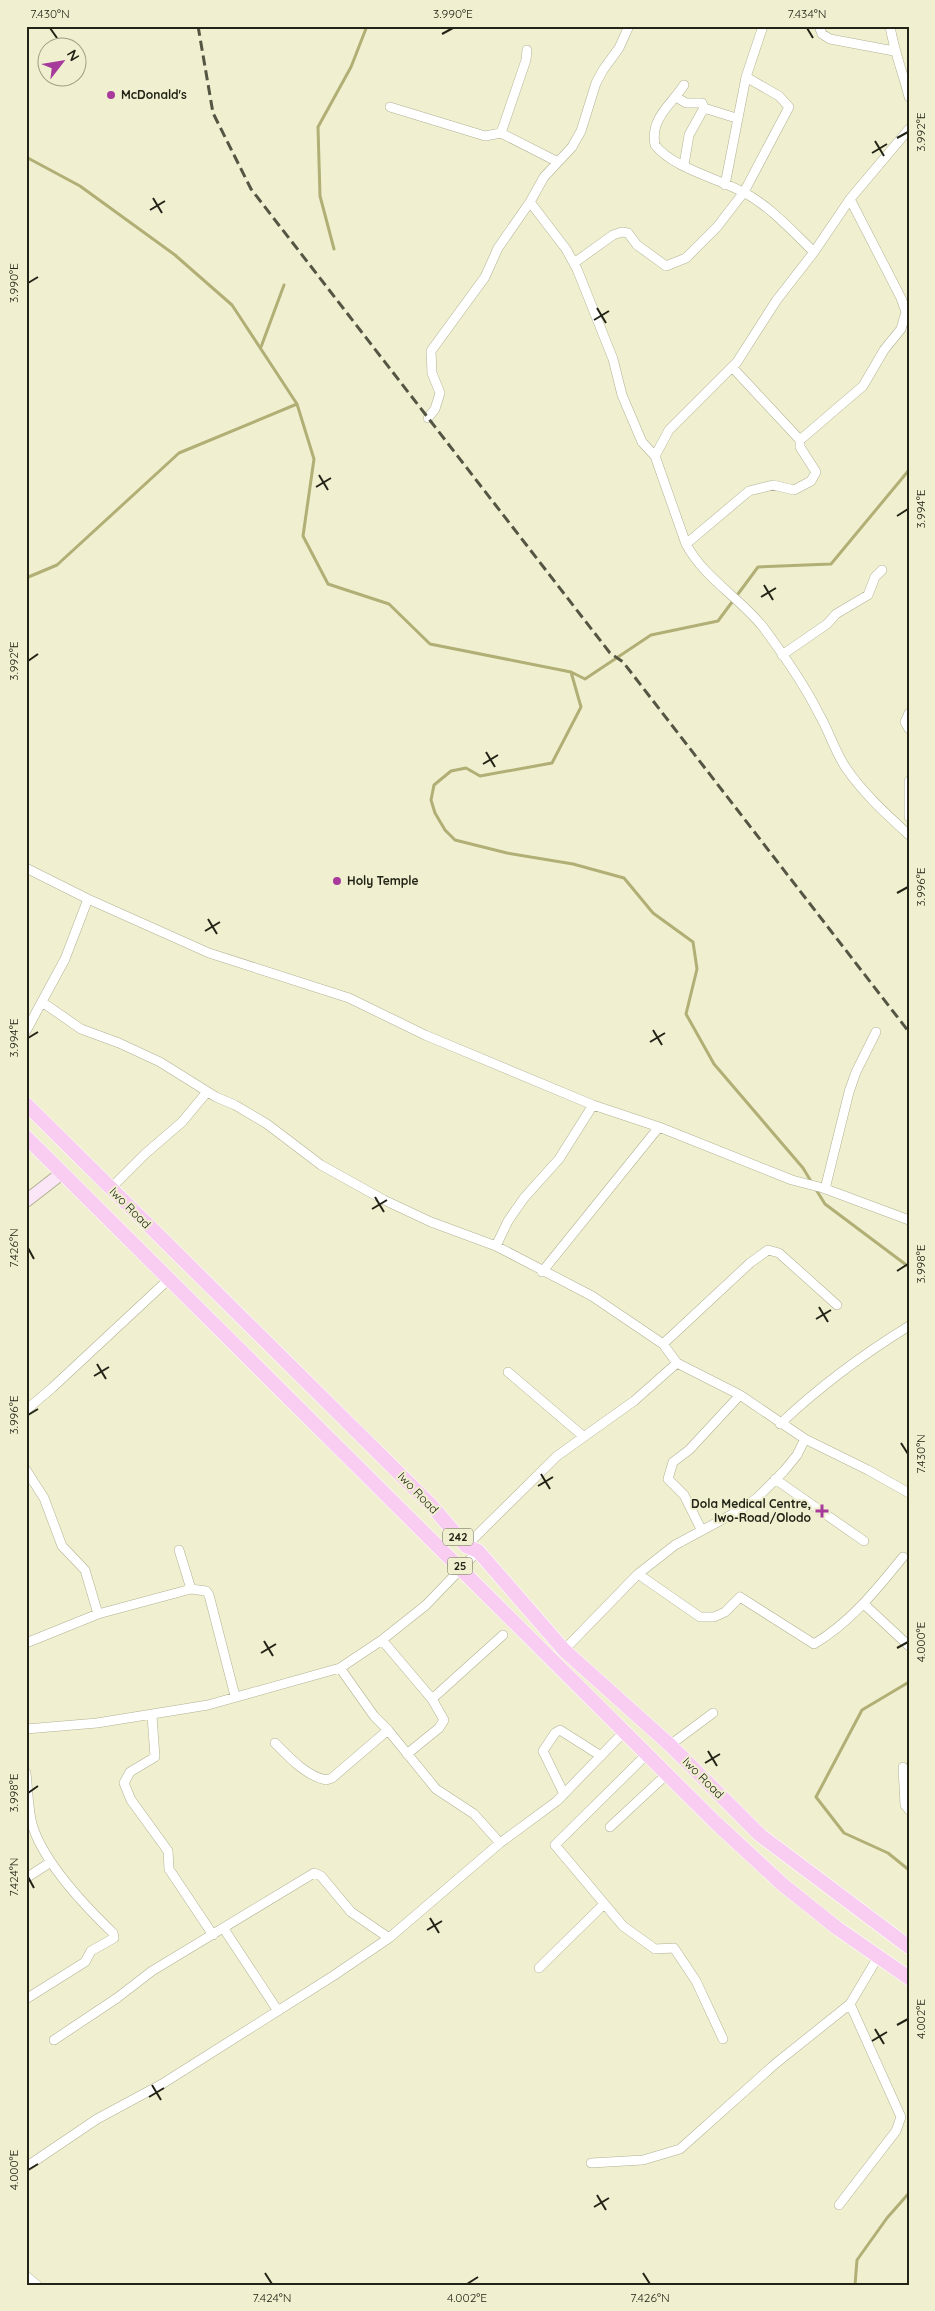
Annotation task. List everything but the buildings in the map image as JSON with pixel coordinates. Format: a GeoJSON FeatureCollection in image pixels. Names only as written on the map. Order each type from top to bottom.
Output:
{"type":"FeatureCollection","features":[{"type":"Feature","properties":{"kind":"main road","name":"Iwo Road"},"geometry":{"type":"LineString","coordinates":[[26,1104],[431,1505],[564,1650],[670,1745],[760,1835],[909,1947]]}},
{"type":"Feature","properties":{"kind":"main road","name":"Iwo Road"},"geometry":{"type":"LineString","coordinates":[[26,1137],[624,1732],[782,1884],[837,1928],[909,1978]]}},
{"type":"Feature","properties":{"kind":"street"},"geometry":{"type":"LineString","coordinates":[[428,418],[435,410],[440,393],[432,373],[431,351],[485,277],[498,248],[530,202],[544,177],[572,147],[581,131],[596,83],[619,48],[629,26]]}},
{"type":"Feature","properties":{"kind":"street"},"geometry":{"type":"LineString","coordinates":[[725,185],[736,118],[746,77],[763,26]]}},
{"type":"Feature","properties":{"kind":"street"},"geometry":{"type":"LineString","coordinates":[[819,26],[822,34],[830,38],[894,51]]}},
{"type":"Feature","properties":{"kind":"street"},"geometry":{"type":"LineString","coordinates":[[890,26],[894,51],[900,59],[909,97]]}},
{"type":"Feature","properties":{"kind":"street"},"geometry":{"type":"LineString","coordinates":[[501,133],[526,60],[527,50]]}},
{"type":"Feature","properties":{"kind":"street"},"geometry":{"type":"LineString","coordinates":[[574,263],[613,235],[622,232],[628,233],[638,245],[666,266],[680,262],[717,226],[744,192],[790,107],[780,96],[746,77]]}},
{"type":"Feature","properties":{"kind":"street"},"geometry":{"type":"LineString","coordinates":[[684,85],[662,112],[655,124],[653,137],[655,145],[660,152],[725,185],[744,192],[777,217],[814,252]]}},
{"type":"Feature","properties":{"kind":"street"},"geometry":{"type":"LineString","coordinates":[[676,97],[686,103],[702,103],[704,108],[736,118]]}},
{"type":"Feature","properties":{"kind":"street"},"geometry":{"type":"LineString","coordinates":[[390,108],[485,136],[501,133],[558,162]]}},
{"type":"Feature","properties":{"kind":"street"},"geometry":{"type":"LineString","coordinates":[[684,164],[689,135],[704,108]]}},
{"type":"Feature","properties":{"kind":"street"},"geometry":{"type":"LineString","coordinates":[[655,456],[669,430],[732,366],[776,301],[814,252],[850,199],[909,129]]}},
{"type":"Feature","properties":{"kind":"street"},"geometry":{"type":"LineString","coordinates":[[800,440],[863,386],[884,350],[901,330],[905,321],[906,312],[901,298],[850,199]]}},
{"type":"Feature","properties":{"kind":"street"},"geometry":{"type":"LineString","coordinates":[[530,202],[566,249],[574,263],[613,359],[622,395],[642,442],[655,456],[686,544],[702,569],[730,592],[763,627],[818,712],[845,767],[869,798],[909,835]]}},
{"type":"Feature","properties":{"kind":"street"},"geometry":{"type":"LineString","coordinates":[[686,544],[749,491],[772,485],[794,490],[811,481],[816,472],[800,447],[800,440],[732,366]]}},
{"type":"Feature","properties":{"kind":"street"},"geometry":{"type":"LineString","coordinates":[[782,655],[827,624],[836,614],[868,595],[875,577],[882,570]]}},
{"type":"Feature","properties":{"kind":"street"},"geometry":{"type":"LineString","coordinates":[[909,713],[905,722],[909,729]]}},
{"type":"Feature","properties":{"kind":"street"},"geometry":{"type":"LineString","coordinates":[[909,781],[909,817]]}},
{"type":"Feature","properties":{"kind":"street"},"geometry":{"type":"LineString","coordinates":[[26,868],[88,899],[209,953],[349,998],[425,1035],[593,1105],[659,1127],[792,1180],[824,1188],[909,1220]]}},
{"type":"Feature","properties":{"kind":"street"},"geometry":{"type":"LineString","coordinates":[[26,1031],[65,958],[88,899]]}},
{"type":"Feature","properties":{"kind":"street"},"geometry":{"type":"LineString","coordinates":[[42,1002],[81,1029],[119,1043],[160,1062],[207,1092],[236,1105],[267,1124],[321,1166],[384,1200],[431,1222],[496,1246],[542,1272],[592,1296],[663,1344],[678,1363],[740,1395],[780,1424],[805,1439],[868,1470],[909,1493]]}},
{"type":"Feature","properties":{"kind":"street"},"geometry":{"type":"LineString","coordinates":[[824,1188],[849,1092],[856,1072],[876,1032]]}},
{"type":"Feature","properties":{"kind":"street"},"geometry":{"type":"LineString","coordinates":[[111,1188],[182,1122],[207,1092]]}},
{"type":"Feature","properties":{"kind":"street"},"geometry":{"type":"LineString","coordinates":[[496,1246],[508,1221],[524,1198],[559,1159],[593,1105]]}},
{"type":"Feature","properties":{"kind":"street"},"geometry":{"type":"LineString","coordinates":[[542,1272],[659,1127]]}},
{"type":"Feature","properties":{"kind":"street"},"geometry":{"type":"LineString","coordinates":[[26,1202],[62,1172]]}},
{"type":"Feature","properties":{"kind":"street"},"geometry":{"type":"LineString","coordinates":[[663,1344],[750,1263],[768,1250],[779,1252],[837,1305]]}},
{"type":"Feature","properties":{"kind":"street"},"geometry":{"type":"LineString","coordinates":[[26,1410],[169,1279]]}},
{"type":"Feature","properties":{"kind":"street"},"geometry":{"type":"LineString","coordinates":[[780,1424],[817,1390],[853,1362],[909,1326]]}},
{"type":"Feature","properties":{"kind":"street"},"geometry":{"type":"LineString","coordinates":[[26,1729],[152,1716],[208,1705],[340,1668],[382,1640],[426,1605],[461,1568],[472,1549],[557,1456],[634,1401],[678,1363]]}},
{"type":"Feature","properties":{"kind":"street"},"geometry":{"type":"LineString","coordinates":[[508,1372],[583,1436]]}},
{"type":"Feature","properties":{"kind":"street"},"geometry":{"type":"LineString","coordinates":[[701,1529],[684,1495],[668,1479],[673,1462],[689,1450],[740,1395]]}},
{"type":"Feature","properties":{"kind":"street"},"geometry":{"type":"LineString","coordinates":[[564,1650],[638,1574],[675,1545],[701,1529],[740,1510],[757,1498],[797,1455],[805,1439]]}},
{"type":"Feature","properties":{"kind":"street"},"geometry":{"type":"LineString","coordinates":[[26,1470],[44,1498],[62,1546],[85,1570],[98,1614]]}},
{"type":"Feature","properties":{"kind":"street"},"geometry":{"type":"LineString","coordinates":[[775,1479],[864,1540]]}},
{"type":"Feature","properties":{"kind":"street"},"geometry":{"type":"LineString","coordinates":[[178,1550],[192,1590]]}},
{"type":"Feature","properties":{"kind":"street"},"geometry":{"type":"LineString","coordinates":[[638,1574],[700,1617],[714,1617],[725,1612],[740,1597],[814,1644],[827,1636],[865,1605],[903,1557]]}},
{"type":"Feature","properties":{"kind":"street"},"geometry":{"type":"LineString","coordinates":[[26,1643],[98,1614],[192,1590],[206,1591],[209,1595],[235,1696]]}},
{"type":"Feature","properties":{"kind":"street"},"geometry":{"type":"LineString","coordinates":[[865,1605],[909,1646]]}},
{"type":"Feature","properties":{"kind":"street"},"geometry":{"type":"LineString","coordinates":[[432,1699],[503,1635]]}},
{"type":"Feature","properties":{"kind":"street"},"geometry":{"type":"LineString","coordinates":[[382,1640],[432,1699],[442,1715],[443,1722],[407,1754]]}},
{"type":"Feature","properties":{"kind":"street"},"geometry":{"type":"LineString","coordinates":[[340,1668],[374,1716],[388,1730],[436,1789],[474,1814],[500,1843]]}},
{"type":"Feature","properties":{"kind":"street"},"geometry":{"type":"LineString","coordinates":[[670,1745],[713,1713]]}},
{"type":"Feature","properties":{"kind":"street"},"geometry":{"type":"LineString","coordinates":[[152,1716],[155,1757],[130,1772],[124,1783],[131,1800],[168,1851],[168,1869],[214,1935]]}},
{"type":"Feature","properties":{"kind":"street"},"geometry":{"type":"LineString","coordinates":[[275,1743],[307,1771],[326,1780],[332,1778],[388,1730]]}},
{"type":"Feature","properties":{"kind":"street"},"geometry":{"type":"LineString","coordinates":[[564,1794],[543,1751],[555,1733],[560,1730],[601,1756]]}},
{"type":"Feature","properties":{"kind":"street"},"geometry":{"type":"LineString","coordinates":[[26,2167],[97,2119],[162,2084],[389,1938],[500,1843],[564,1794],[624,1732]]}},
{"type":"Feature","properties":{"kind":"street"},"geometry":{"type":"LineString","coordinates":[[647,1754],[555,1845],[623,1926],[642,1942],[655,1949],[674,1948],[696,1981],[723,2039]]}},
{"type":"Feature","properties":{"kind":"street"},"geometry":{"type":"LineString","coordinates":[[903,1767],[906,1805],[909,1810]]}},
{"type":"Feature","properties":{"kind":"street"},"geometry":{"type":"LineString","coordinates":[[26,1774],[28,1808],[32,1824],[51,1862],[88,1908],[113,1933],[114,1938],[91,1952],[85,1962],[26,1999]]}},
{"type":"Feature","properties":{"kind":"street"},"geometry":{"type":"LineString","coordinates":[[610,1827],[667,1774]]}},
{"type":"Feature","properties":{"kind":"street"},"geometry":{"type":"LineString","coordinates":[[26,1878],[51,1862]]}},
{"type":"Feature","properties":{"kind":"street"},"geometry":{"type":"LineString","coordinates":[[54,2040],[117,1998],[152,1971],[224,1930],[314,1873],[321,1876],[351,1912],[389,1938]]}},
{"type":"Feature","properties":{"kind":"street"},"geometry":{"type":"LineString","coordinates":[[540,1968],[604,1904]]}},
{"type":"Feature","properties":{"kind":"street"},"geometry":{"type":"LineString","coordinates":[[224,1930],[278,2010]]}},
{"type":"Feature","properties":{"kind":"street"},"geometry":{"type":"LineString","coordinates":[[591,2163],[643,2160],[680,2149],[775,2064],[850,2004],[878,1957]]}},
{"type":"Feature","properties":{"kind":"street"},"geometry":{"type":"LineString","coordinates":[[839,2205],[896,2131],[902,2117],[850,2004]]}},
{"type":"Feature","properties":{"kind":"street"},"geometry":{"type":"LineString","coordinates":[[26,2276],[37,2285]]}},
{"type":"Feature","properties":{"kind":"waterway"},"geometry":{"type":"LineString","coordinates":[[334,249],[320,196],[318,127],[351,67],[367,26]]}},
{"type":"Feature","properties":{"kind":"waterway"},"geometry":{"type":"LineString","coordinates":[[26,157],[80,186],[175,255],[232,305],[297,404],[314,459],[303,536],[328,584],[389,604],[430,644],[571,672],[581,707],[552,763],[480,776],[466,768],[451,771],[434,785],[431,800],[435,813],[445,830],[455,840],[507,853],[573,864],[624,878],[653,913],[693,942],[697,969],[686,1014],[714,1064],[803,1168],[812,1183]]}},
{"type":"Feature","properties":{"kind":"waterway"},"geometry":{"type":"LineString","coordinates":[[261,347],[284,285]]}},
{"type":"Feature","properties":{"kind":"waterway"},"geometry":{"type":"LineString","coordinates":[[26,578],[57,565],[179,453],[297,404]]}},
{"type":"Feature","properties":{"kind":"waterway"},"geometry":{"type":"LineString","coordinates":[[571,672],[585,679],[651,635],[718,621],[758,567],[831,564],[909,470]]}},
{"type":"Feature","properties":{"kind":"waterway"},"geometry":{"type":"LineString","coordinates":[[815,1188],[825,1204],[909,1267]]}},
{"type":"Feature","properties":{"kind":"waterway"},"geometry":{"type":"LineString","coordinates":[[909,1682],[862,1710],[816,1797],[844,1833],[888,1853],[909,1870]]}},
{"type":"Feature","properties":{"kind":"waterway"},"geometry":{"type":"LineString","coordinates":[[855,2285],[857,2260],[887,2218],[909,2193]]}},
{"type":"Feature","properties":{"kind":"railway"},"geometry":{"type":"LineString","coordinates":[[198,26],[213,113],[251,189],[610,653],[623,662],[909,1032]]}},
{"type":"Feature","properties":{"kind":"place","name":"McDonald's"},"geometry":{"type":"Point","coordinates":[111,95]}},
{"type":"Feature","properties":{"kind":"place","name":"Holy Temple"},"geometry":{"type":"Point","coordinates":[337,881]}},
{"type":"Feature","properties":{"kind":"place","name":"Dola Medical Centre, Iwo-Road/Olodo"},"geometry":{"type":"Point","coordinates":[822,1511]}}]}
